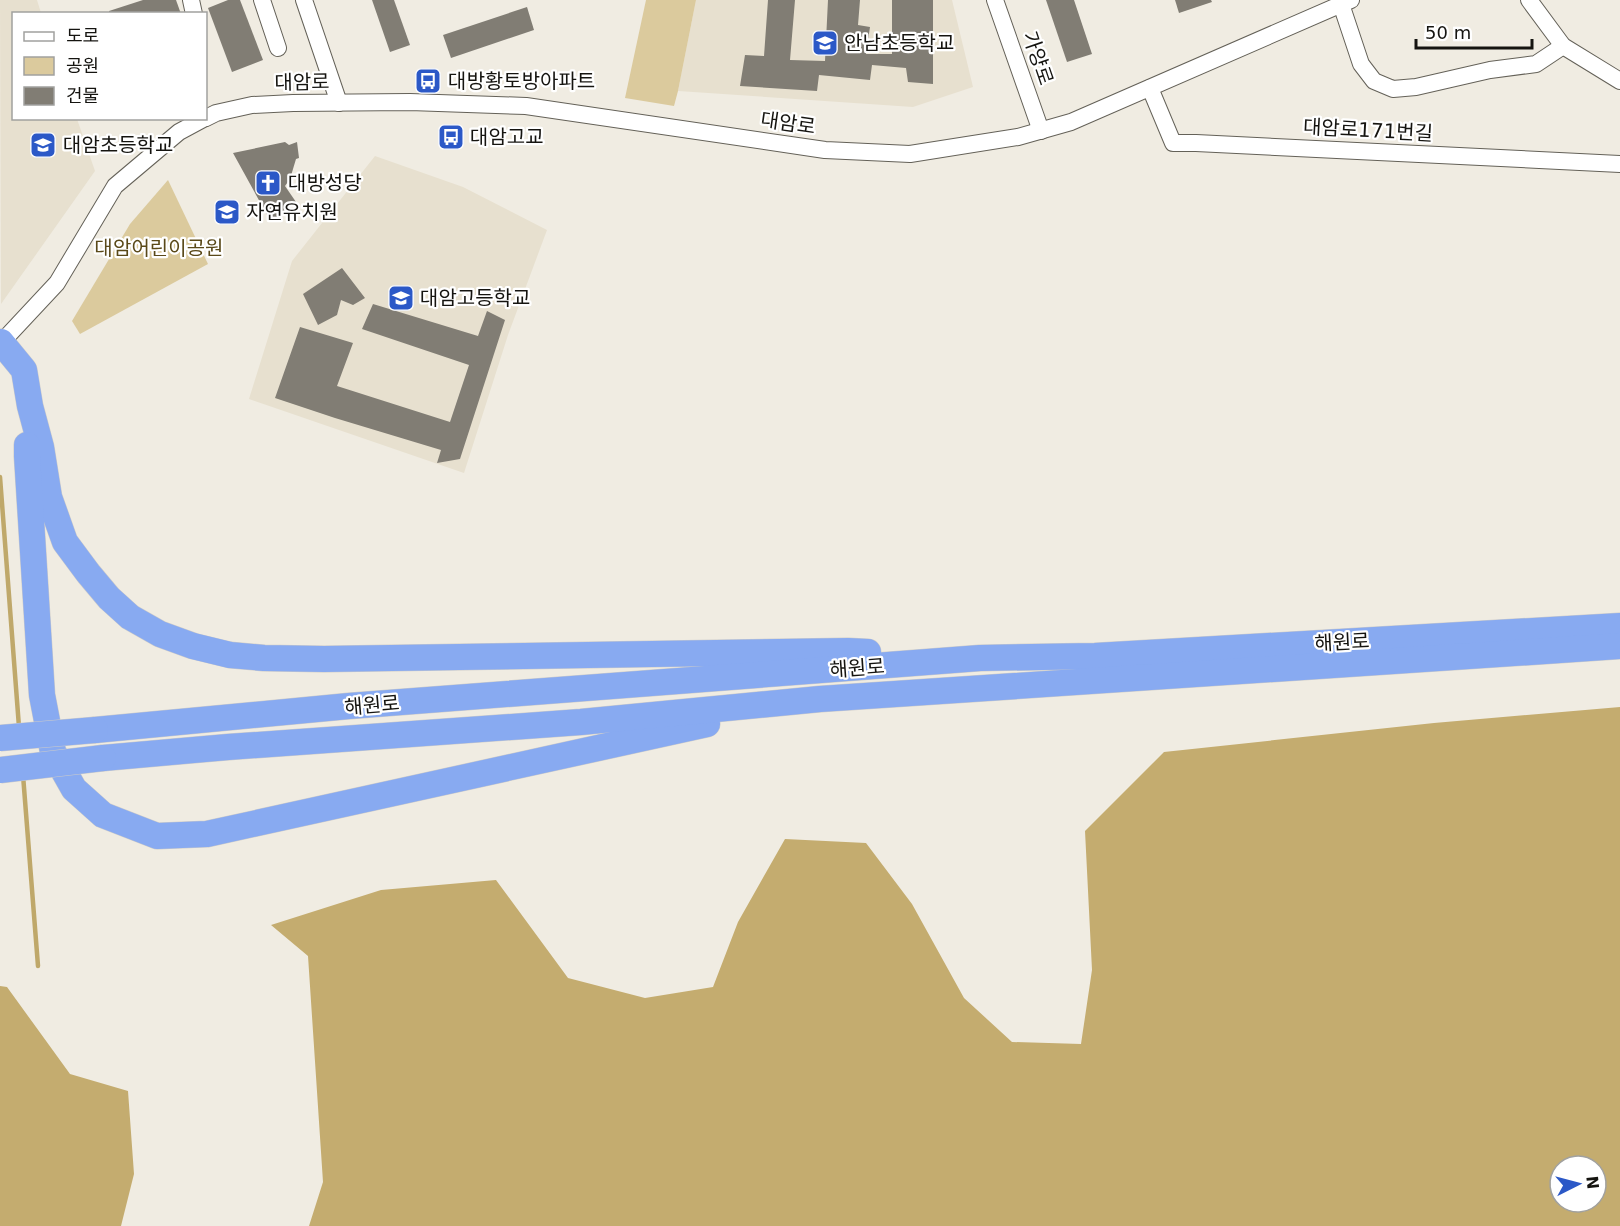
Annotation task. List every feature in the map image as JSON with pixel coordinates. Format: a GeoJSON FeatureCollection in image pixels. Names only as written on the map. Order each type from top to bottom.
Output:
{"type":"FeatureCollection","features":[{"type":"Feature","properties":{"kind":"highway"},"geometry":{"type":"LineString","coordinates":[[0,342],[24,370],[30,406],[41,447],[49,497],[65,542],[109,598],[130,617],[160,634],[193,646],[230,655],[324,659],[848,651],[980,658]]}},
{"type":"Feature","properties":{"kind":"highway"},"geometry":{"type":"LineString","coordinates":[[30,406],[27,456],[42,695],[52,752],[74,789],[103,815],[157,836],[207,834],[819,699]]}},
{"type":"Feature","properties":{"kind":"highway","name":"해원로"},"geometry":{"type":"LineString","coordinates":[[0,738],[373,705],[980,658],[1107,655],[1620,626]]}},
{"type":"Feature","properties":{"kind":"highway","name":"해원로"},"geometry":{"type":"LineString","coordinates":[[0,770],[240,746],[581,722],[819,699],[1620,646]]}},
{"type":"Feature","properties":{"kind":"street"},"geometry":{"type":"LineString","coordinates":[[262,0],[278,48]]}},
{"type":"Feature","properties":{"kind":"street"},"geometry":{"type":"LineString","coordinates":[[304,0],[339,103]]}},
{"type":"Feature","properties":{"kind":"street","name":"가양로"},"geometry":{"type":"LineString","coordinates":[[995,0],[1041,131]]}},
{"type":"Feature","properties":{"kind":"street"},"geometry":{"type":"LineString","coordinates":[[1529,0],[1563,46],[1620,81]]}},
{"type":"Feature","properties":{"kind":"street","name":"대암로"},"geometry":{"type":"LineString","coordinates":[[207,117],[252,105],[410,102],[526,106],[825,150],[910,154],[1018,137],[1071,123],[1346,2],[1361,64],[1374,81],[1393,89],[1416,87],[1490,70],[1536,64],[1563,46]]}},
{"type":"Feature","properties":{"kind":"street","name":"대암로171번길"},"geometry":{"type":"LineString","coordinates":[[1150,88],[1173,143],[1620,164]]}},
{"type":"Feature","properties":{"kind":"street","name":"대암로"},"geometry":{"type":"LineString","coordinates":[[0,342],[57,283],[115,186],[179,132],[201,120]]}},
{"type":"Feature","properties":{"kind":"shaded area","name":"대암초등학교"},"geometry":{"type":"Polygon","coordinates":[[[0,0],[37,0],[41,12],[12,12],[12,120],[77,120],[95,171],[1,304],[0,0]]]}},
{"type":"Feature","properties":{"kind":"shaded area","name":"안남초등학교"},"geometry":{"type":"Polygon","coordinates":[[[696,0],[952,0],[973,87],[913,107],[678,91],[696,0]]]}},
{"type":"Feature","properties":{"kind":"shaded area","name":"대암고등학교"},"geometry":{"type":"Polygon","coordinates":[[[375,156],[463,187],[547,230],[508,335],[464,473],[249,399],[292,261],[375,156]]]}},
{"type":"Feature","properties":{"kind":"shaded area"},"geometry":{"type":"Polygon","coordinates":[[[1620,707],[1620,1226],[309,1226],[323,1182],[308,956],[271,925],[381,890],[496,880],[568,978],[645,998],[713,987],[738,922],[785,839],[866,843],[912,904],[964,998],[1012,1042],[1081,1044],[1092,970],[1085,831],[1164,752],[1434,723],[1620,707]]]}},
{"type":"Feature","properties":{"kind":"shaded area"},"geometry":{"type":"Polygon","coordinates":[[[0,986],[7,987],[70,1074],[128,1091],[134,1174],[121,1226],[0,1226],[0,986]]]}},
{"type":"Feature","properties":{"kind":"green space"},"geometry":{"type":"Polygon","coordinates":[[[646,0],[696,0],[674,106],[625,98],[646,0]]]}},
{"type":"Feature","properties":{"kind":"green space","name":"대암어린이공원"},"geometry":{"type":"Polygon","coordinates":[[[168,180],[208,264],[80,334],[72,321],[130,224],[168,180]]]}},
{"type":"Feature","properties":{"kind":"building"},"geometry":{"type":"Polygon","coordinates":[[[143,0],[176,0],[180,12],[109,12],[143,0]]]}},
{"type":"Feature","properties":{"kind":"building"},"geometry":{"type":"Polygon","coordinates":[[[228,0],[240,0],[263,60],[232,72],[208,8],[228,0]]]}},
{"type":"Feature","properties":{"kind":"building"},"geometry":{"type":"Polygon","coordinates":[[[372,0],[394,0],[410,45],[390,52],[372,0]]]}},
{"type":"Feature","properties":{"kind":"building"},"geometry":{"type":"Polygon","coordinates":[[[768,0],[795,0],[790,60],[825,61],[828,0],[860,0],[858,25],[870,27],[866,54],[892,54],[892,0],[933,0],[933,84],[908,82],[906,68],[872,65],[870,80],[819,75],[817,91],[740,86],[745,55],[764,56],[768,0]]]}},
{"type":"Feature","properties":{"kind":"building"},"geometry":{"type":"Polygon","coordinates":[[[1046,0],[1074,0],[1092,54],[1067,62],[1046,0]]]}},
{"type":"Feature","properties":{"kind":"building"},"geometry":{"type":"Polygon","coordinates":[[[1175,0],[1211,0],[1212,2],[1179,13],[1175,0]]]}},
{"type":"Feature","properties":{"kind":"building"},"geometry":{"type":"Polygon","coordinates":[[[527,7],[534,30],[451,58],[443,35],[527,7]]]}},
{"type":"Feature","properties":{"kind":"building","name":"대방성당"},"geometry":{"type":"Polygon","coordinates":[[[285,142],[289,145],[297,142],[299,158],[296,159],[290,179],[285,186],[296,202],[271,222],[233,153],[285,142]]]}},
{"type":"Feature","properties":{"kind":"building"},"geometry":{"type":"Polygon","coordinates":[[[342,268],[365,298],[353,305],[341,300],[337,315],[318,325],[303,294],[342,268]]]}},
{"type":"Feature","properties":{"kind":"building"},"geometry":{"type":"Polygon","coordinates":[[[373,304],[478,336],[487,311],[505,320],[460,459],[437,463],[441,450],[275,398],[300,327],[353,343],[337,386],[450,422],[469,365],[362,329],[373,304]]]}},
{"type":"Feature","properties":{"kind":"waterway"},"geometry":{"type":"LineString","coordinates":[[0,477],[19,727]]}},
{"type":"Feature","properties":{"kind":"waterway"},"geometry":{"type":"LineString","coordinates":[[23,775],[38,966]]}},
{"type":"Feature","properties":{"kind":"place","name":"안남초등학교"},"geometry":{"type":"Point","coordinates":[825,43]}},
{"type":"Feature","properties":{"kind":"place","name":"대방황토방아파트"},"geometry":{"type":"Point","coordinates":[428,81]}},
{"type":"Feature","properties":{"kind":"place","name":"대암고교"},"geometry":{"type":"Point","coordinates":[451,137]}},
{"type":"Feature","properties":{"kind":"place","name":"대암초등학교"},"geometry":{"type":"Point","coordinates":[43,145]}},
{"type":"Feature","properties":{"kind":"place","name":"대방성당"},"geometry":{"type":"Point","coordinates":[268,183]}},
{"type":"Feature","properties":{"kind":"place","name":"자연유치원"},"geometry":{"type":"Point","coordinates":[227,212]}},
{"type":"Feature","properties":{"kind":"place","name":"대암고등학교"},"geometry":{"type":"Point","coordinates":[401,298]}}]}
